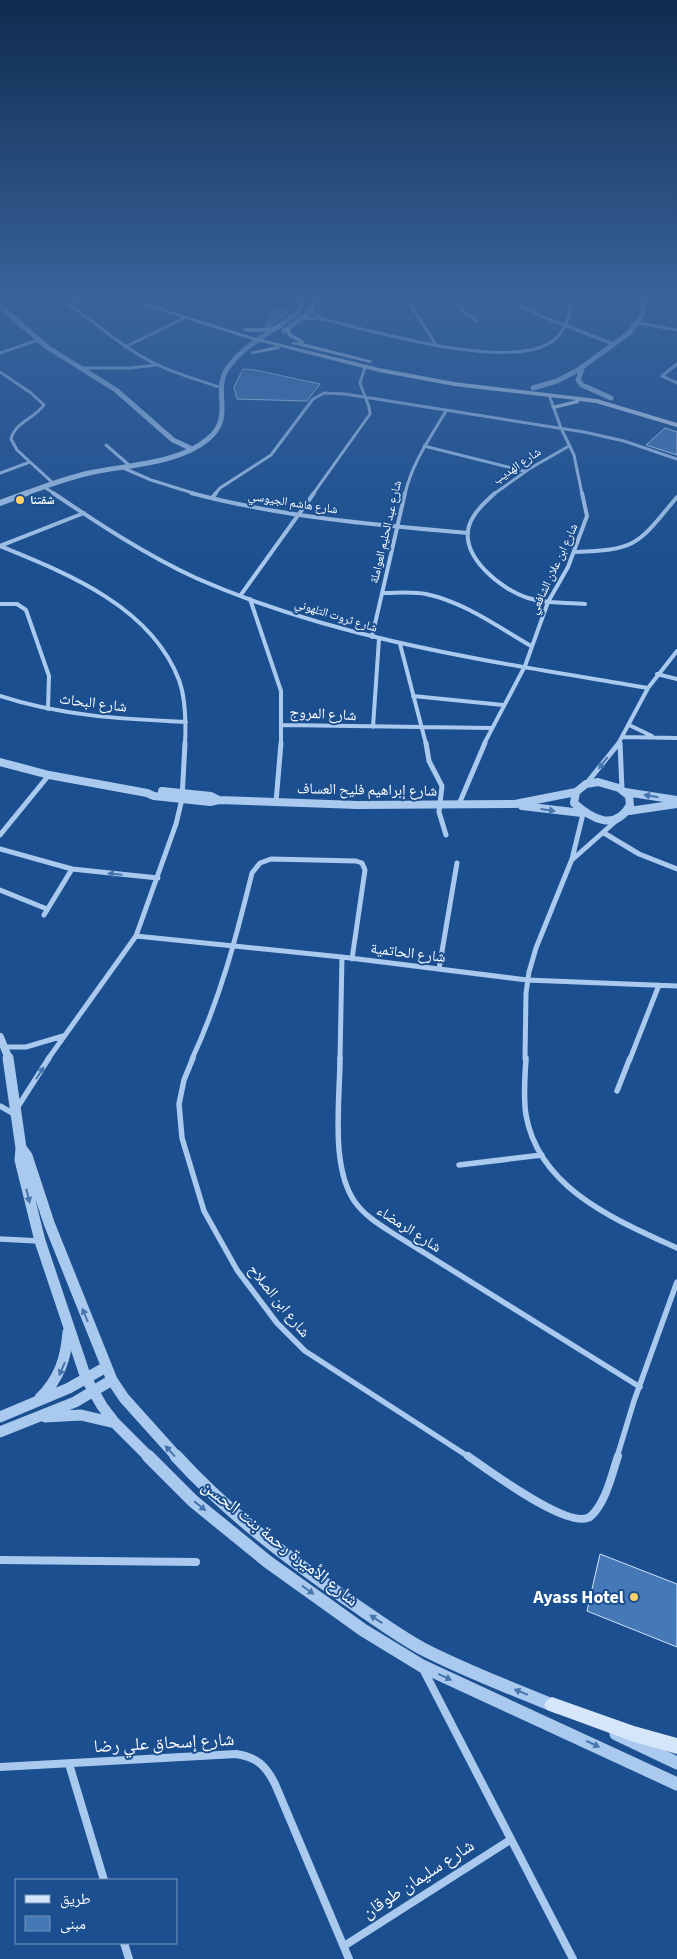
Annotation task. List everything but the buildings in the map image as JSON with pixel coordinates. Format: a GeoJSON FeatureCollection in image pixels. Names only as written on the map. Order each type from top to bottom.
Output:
{"type":"FeatureCollection","features":[{"type":"Feature","properties":{"kind":"main road"},"geometry":{"type":"LineString","coordinates":[[487,387],[597,400],[677,425]]}},
{"type":"Feature","properties":{"kind":"main road"},"geometry":{"type":"LineString","coordinates":[[529,387],[582,392],[610,398],[677,419]]}},
{"type":"Feature","properties":{"kind":"main road"},"geometry":{"type":"LineString","coordinates":[[554,407],[568,403],[597,400]]}},
{"type":"Feature","properties":{"kind":"main road"},"geometry":{"type":"LineString","coordinates":[[552,1705],[634,1734],[677,1746]]}},
{"type":"Feature","properties":{"kind":"street"},"geometry":{"type":"LineString","coordinates":[[21,387],[41,402],[43,408],[19,423],[12,435],[15,447],[54,484]]}},
{"type":"Feature","properties":{"kind":"street"},"geometry":{"type":"LineString","coordinates":[[111,387],[126,397],[173,440],[190,448]]}},
{"type":"Feature","properties":{"kind":"street"},"geometry":{"type":"LineString","coordinates":[[240,596],[370,414],[369,406],[363,397],[360,387]]}},
{"type":"Feature","properties":{"kind":"street"},"geometry":{"type":"LineString","coordinates":[[587,387],[610,398]]}},
{"type":"Feature","properties":{"kind":"street"},"geometry":{"type":"LineString","coordinates":[[0,503],[54,484],[194,450],[216,433],[223,420],[222,388]]}},
{"type":"Feature","properties":{"kind":"street"},"geometry":{"type":"LineString","coordinates":[[212,498],[220,488],[264,461],[293,423],[318,395],[335,393],[561,428],[624,441],[677,459]]}},
{"type":"Feature","properties":{"kind":"street","name":"شارع ابن علان الشافعي"},"geometry":{"type":"LineString","coordinates":[[459,805],[491,728],[524,666],[548,602],[575,552],[588,516],[577,464],[549,394]]}},
{"type":"Feature","properties":{"kind":"street","name":"شارع عبد الحليم العواملة"},"geometry":{"type":"LineString","coordinates":[[372,637],[409,477],[424,446],[446,411]]}},
{"type":"Feature","properties":{"kind":"street"},"geometry":{"type":"LineString","coordinates":[[173,440],[174,453]]}},
{"type":"Feature","properties":{"kind":"street"},"geometry":{"type":"LineString","coordinates":[[144,462],[203,444]]}},
{"type":"Feature","properties":{"kind":"street"},"geometry":{"type":"LineString","coordinates":[[106,445],[129,465]]}},
{"type":"Feature","properties":{"kind":"street"},"geometry":{"type":"LineString","coordinates":[[424,446],[524,471]]}},
{"type":"Feature","properties":{"kind":"street","name":"شارع الهديب"},"geometry":{"type":"LineString","coordinates":[[468,533],[473,518],[489,500],[524,471],[569,446]]}},
{"type":"Feature","properties":{"kind":"street"},"geometry":{"type":"LineString","coordinates":[[0,472],[30,462]]}},
{"type":"Feature","properties":{"kind":"street","name":"شارع هاشم الجيوسي"},"geometry":{"type":"LineString","coordinates":[[120,467],[144,478],[212,498],[298,516],[468,533]]}},
{"type":"Feature","properties":{"kind":"street","name":"شارع ثروت التلهوني"},"geometry":{"type":"LineString","coordinates":[[44,487],[84,514],[168,564],[240,596],[400,644],[648,688]]}},
{"type":"Feature","properties":{"kind":"street"},"geometry":{"type":"LineString","coordinates":[[575,552],[620,548],[632,544],[653,526],[677,497]]}},
{"type":"Feature","properties":{"kind":"street"},"geometry":{"type":"LineString","coordinates":[[0,546],[84,514]]}},
{"type":"Feature","properties":{"kind":"street"},"geometry":{"type":"LineString","coordinates":[[468,533],[482,570],[492,579],[532,599],[585,604]]}},
{"type":"Feature","properties":{"kind":"street"},"geometry":{"type":"LineString","coordinates":[[0,546],[68,574],[90,586],[116,604],[147,631],[158,642],[179,680],[186,722],[183,796],[158,878],[136,936],[63,1036],[16,1112],[0,1106]]}},
{"type":"Feature","properties":{"kind":"street"},"geometry":{"type":"LineString","coordinates":[[382,593],[422,594],[444,600],[531,646]]}},
{"type":"Feature","properties":{"kind":"street","name":"شارع المروج"},"geometry":{"type":"LineString","coordinates":[[250,599],[266,649],[279,680],[282,700],[282,725],[491,728]]}},
{"type":"Feature","properties":{"kind":"street"},"geometry":{"type":"LineString","coordinates":[[0,604],[16,603],[26,610],[49,676],[48,709]]}},
{"type":"Feature","properties":{"kind":"street"},"geometry":{"type":"LineString","coordinates":[[373,727],[379,639]]}},
{"type":"Feature","properties":{"kind":"street"},"geometry":{"type":"LineString","coordinates":[[400,644],[423,728],[429,761],[442,786],[439,812],[446,835]]}},
{"type":"Feature","properties":{"kind":"street"},"geometry":{"type":"LineString","coordinates":[[620,818],[608,821],[582,814],[574,802],[576,792],[586,784],[622,740],[648,688],[657,674],[677,651]]}},
{"type":"Feature","properties":{"kind":"street"},"geometry":{"type":"LineString","coordinates":[[657,674],[677,679]]}},
{"type":"Feature","properties":{"kind":"street","name":"شارع البحاث"},"geometry":{"type":"LineString","coordinates":[[0,696],[48,709],[127,718],[186,722]]}},
{"type":"Feature","properties":{"kind":"street"},"geometry":{"type":"LineString","coordinates":[[414,696],[502,705]]}},
{"type":"Feature","properties":{"kind":"street"},"geometry":{"type":"LineString","coordinates":[[276,802],[282,725]]}},
{"type":"Feature","properties":{"kind":"street"},"geometry":{"type":"LineString","coordinates":[[629,725],[658,738]]}},
{"type":"Feature","properties":{"kind":"street"},"geometry":{"type":"LineString","coordinates":[[622,740],[677,738]]}},
{"type":"Feature","properties":{"kind":"street"},"geometry":{"type":"LineString","coordinates":[[572,859],[629,811],[632,805],[630,798],[624,791],[622,740]]}},
{"type":"Feature","properties":{"kind":"street","name":"شارع إبراهيم فليح العساف"},"geometry":{"type":"LineString","coordinates":[[0,762],[49,775],[147,793],[154,796],[183,796],[210,802],[218,800],[440,806],[515,804],[582,814]]}},
{"type":"Feature","properties":{"kind":"street"},"geometry":{"type":"LineString","coordinates":[[0,835],[49,775]]}},
{"type":"Feature","properties":{"kind":"street"},"geometry":{"type":"LineString","coordinates":[[586,784],[598,782],[611,784],[624,791],[677,802]]}},
{"type":"Feature","properties":{"kind":"street","name":"شارع إبراهيم فليح العساف"},"geometry":{"type":"LineString","coordinates":[[515,804],[576,792]]}},
{"type":"Feature","properties":{"kind":"street"},"geometry":{"type":"LineString","coordinates":[[629,811],[677,802]]}},
{"type":"Feature","properties":{"kind":"street"},"geometry":{"type":"LineString","coordinates":[[582,814],[572,859],[533,959],[527,980],[524,1095],[526,1117],[531,1135],[542,1155],[565,1184],[586,1201],[620,1222],[677,1248]]}},
{"type":"Feature","properties":{"kind":"street"},"geometry":{"type":"LineString","coordinates":[[604,832],[628,849],[659,864],[677,870]]}},
{"type":"Feature","properties":{"kind":"street"},"geometry":{"type":"LineString","coordinates":[[0,849],[37,861],[72,868],[158,878]]}},
{"type":"Feature","properties":{"kind":"street","name":"شارع ابن الصلاح"},"geometry":{"type":"LineString","coordinates":[[352,958],[365,870],[362,863],[356,861],[271,859],[260,863],[252,873],[221,988],[207,1029],[183,1082],[179,1103],[180,1120],[189,1164],[207,1218],[238,1270],[288,1335],[305,1351],[548,1508],[574,1519],[584,1520],[591,1517],[597,1509],[607,1486],[677,1282]]}},
{"type":"Feature","properties":{"kind":"street"},"geometry":{"type":"LineString","coordinates":[[440,969],[456,863]]}},
{"type":"Feature","properties":{"kind":"street"},"geometry":{"type":"LineString","coordinates":[[44,915],[72,868]]}},
{"type":"Feature","properties":{"kind":"street"},"geometry":{"type":"LineString","coordinates":[[0,890],[47,909]]}},
{"type":"Feature","properties":{"kind":"street","name":"شارع الحاتمية"},"geometry":{"type":"LineString","coordinates":[[136,936],[352,958],[527,980],[677,986]]}},
{"type":"Feature","properties":{"kind":"street","name":"شارع الرمضاء"},"geometry":{"type":"LineString","coordinates":[[342,957],[339,1157],[345,1184],[356,1205],[375,1222],[640,1387]]}},
{"type":"Feature","properties":{"kind":"street"},"geometry":{"type":"LineString","coordinates":[[617,1091],[658,985]]}},
{"type":"Feature","properties":{"kind":"street"},"geometry":{"type":"LineString","coordinates":[[5,1047],[26,1047],[63,1036]]}},
{"type":"Feature","properties":{"kind":"street","name":"شارع الأميرة رحمة بنت الحسن"},"geometry":{"type":"LineString","coordinates":[[0,1037],[10,1063],[21,1148],[20,1160],[40,1241],[86,1378],[115,1423],[193,1501],[268,1562],[363,1630],[422,1666],[677,1784]]}},
{"type":"Feature","properties":{"kind":"street","name":"شارع الأميرة رحمة بنت الحسن"},"geometry":{"type":"LineString","coordinates":[[21,1148],[28,1156],[49,1223],[112,1380],[124,1398],[204,1487],[263,1538],[318,1580],[420,1647],[677,1763]]}},
{"type":"Feature","properties":{"kind":"street"},"geometry":{"type":"LineString","coordinates":[[459,1165],[542,1155]]}},
{"type":"Feature","properties":{"kind":"street"},"geometry":{"type":"LineString","coordinates":[[0,1239],[40,1241]]}},
{"type":"Feature","properties":{"kind":"street"},"geometry":{"type":"LineString","coordinates":[[32,1404],[51,1388],[63,1366],[66,1357],[68,1324]]}},
{"type":"Feature","properties":{"kind":"street"},"geometry":{"type":"LineString","coordinates":[[0,1417],[32,1404],[106,1367]]}},
{"type":"Feature","properties":{"kind":"street"},"geometry":{"type":"LineString","coordinates":[[0,1432],[75,1402],[112,1380]]}},
{"type":"Feature","properties":{"kind":"street"},"geometry":{"type":"LineString","coordinates":[[35,1418],[81,1415],[115,1423]]}},
{"type":"Feature","properties":{"kind":"street"},"geometry":{"type":"LineString","coordinates":[[0,1560],[196,1562]]}},
{"type":"Feature","properties":{"kind":"street"},"geometry":{"type":"LineString","coordinates":[[422,1666],[573,1959]]}},
{"type":"Feature","properties":{"kind":"street","name":"شارع إسحاق علي رضا"},"geometry":{"type":"LineString","coordinates":[[0,1767],[236,1754],[256,1758],[263,1764],[275,1784],[349,1959]]}},
{"type":"Feature","properties":{"kind":"street"},"geometry":{"type":"LineString","coordinates":[[69,1764],[104,1879]]}},
{"type":"Feature","properties":{"kind":"street","name":"شارع سليمان طوقان"},"geometry":{"type":"LineString","coordinates":[[344,1946],[510,1840]]}},
{"type":"Feature","properties":{"kind":"street"},"geometry":{"type":"LineString","coordinates":[[124,1944],[129,1959]]}},
{"type":"Feature","properties":{"kind":"place","name":"شقتنا"},"geometry":{"type":"Point","coordinates":[20,500]}},
{"type":"Feature","properties":{"kind":"place","name":"Ayass Hotel"},"geometry":{"type":"Point","coordinates":[634,1597]}}]}
